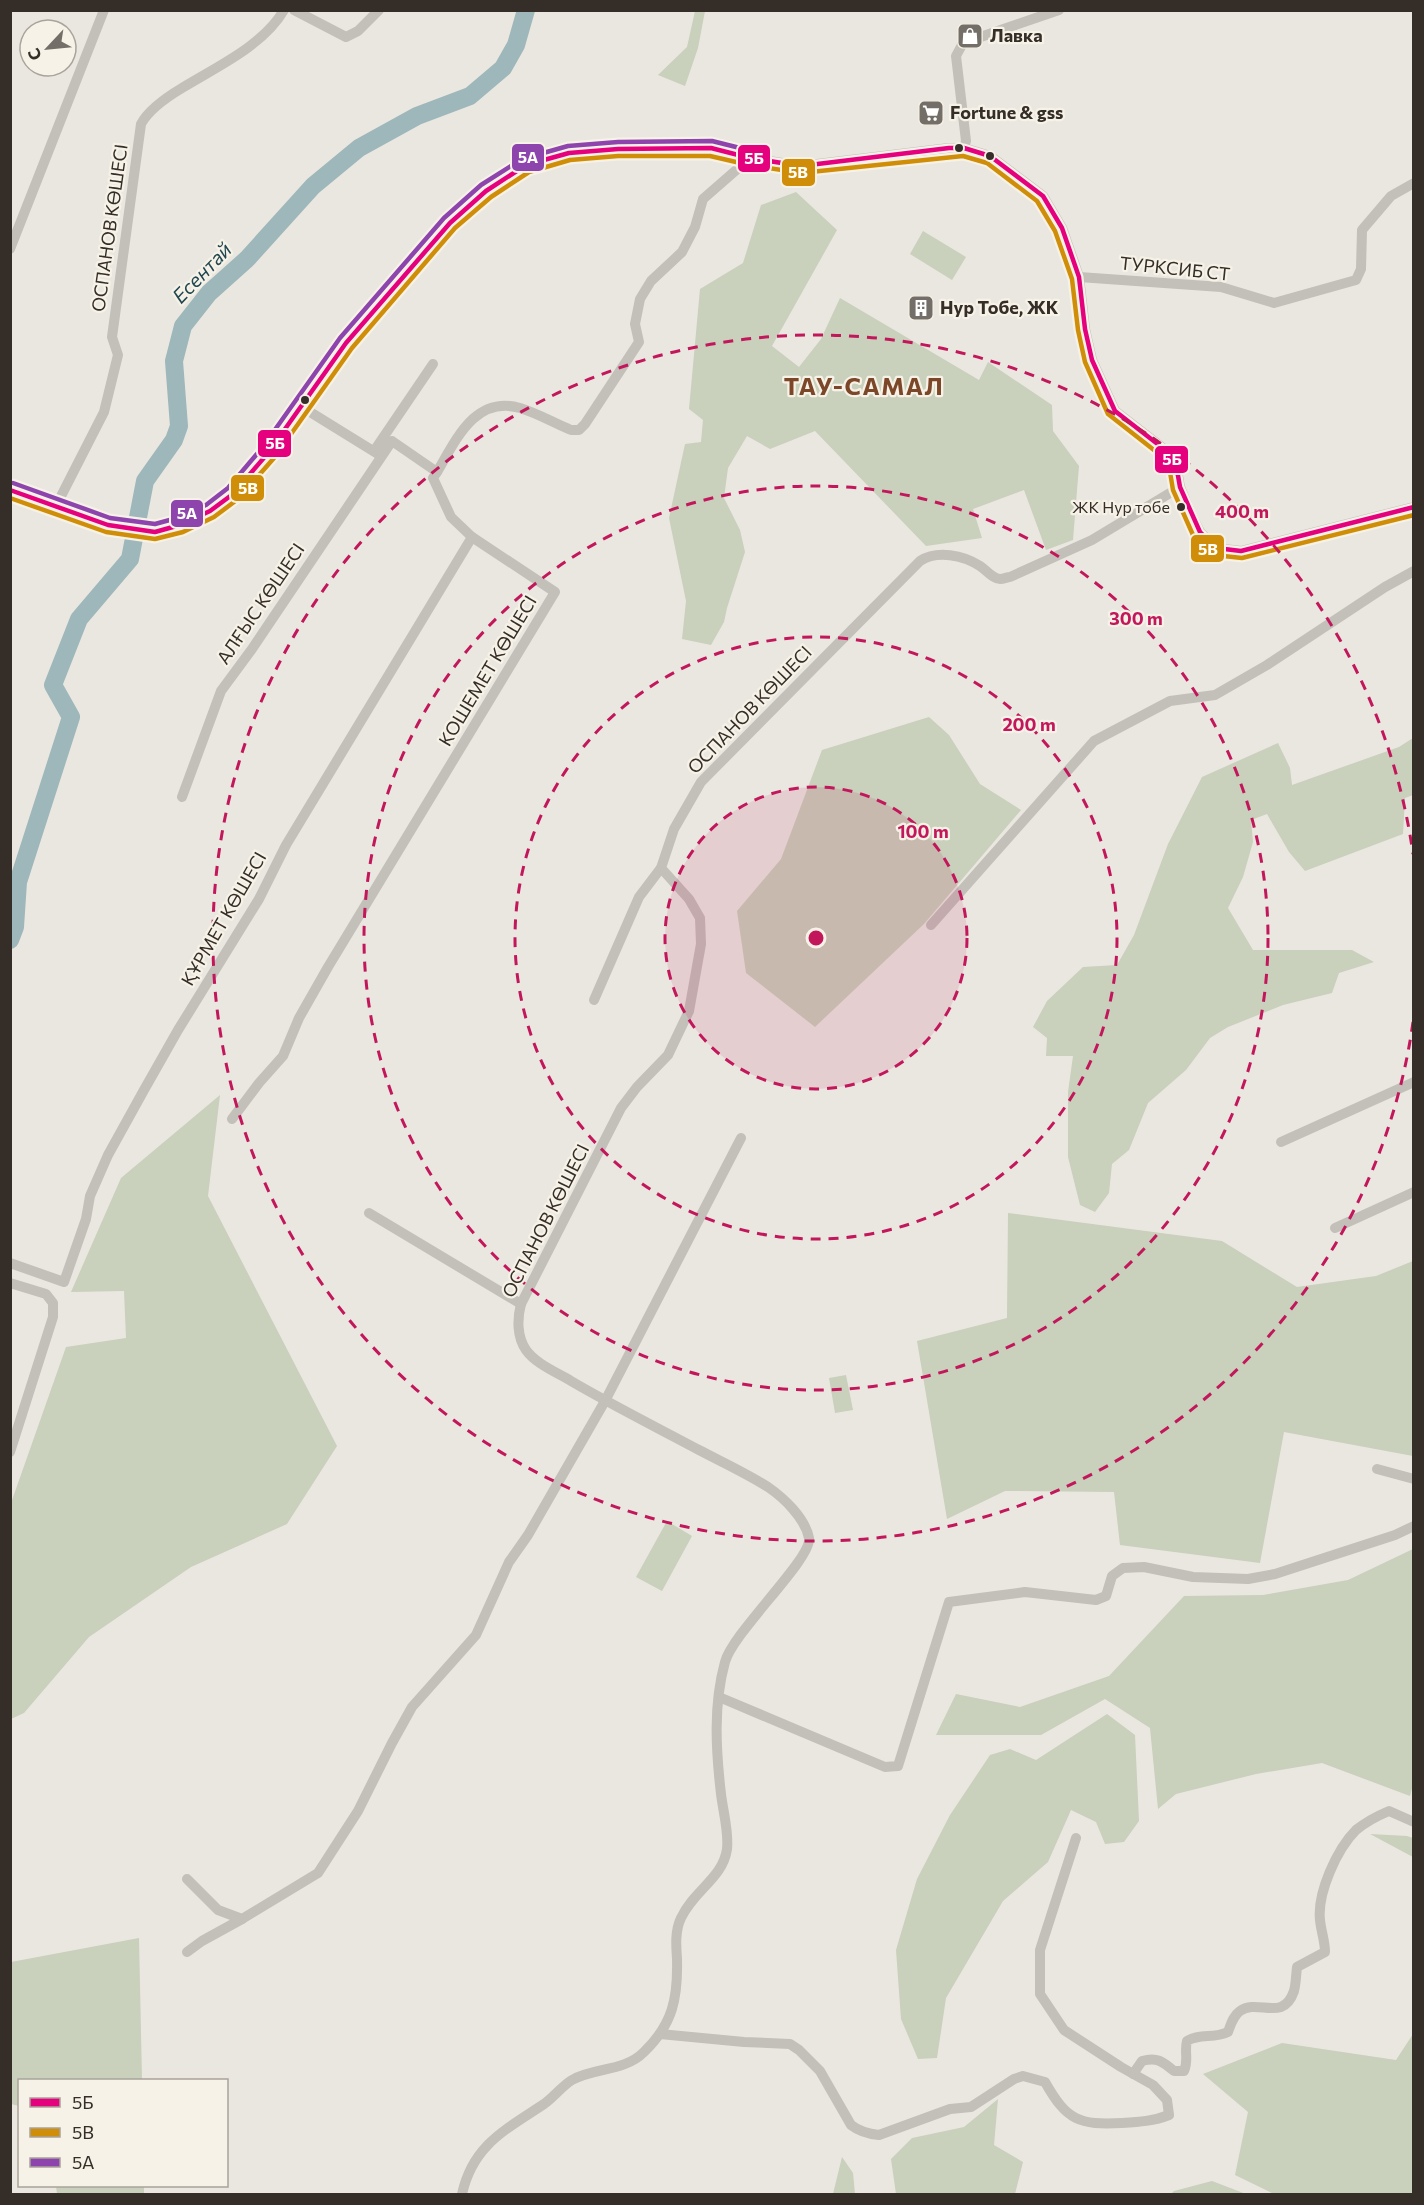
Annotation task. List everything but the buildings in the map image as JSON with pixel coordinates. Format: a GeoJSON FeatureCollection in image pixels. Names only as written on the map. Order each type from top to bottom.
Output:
{"type":"FeatureCollection","features":[{"type":"Feature","properties":{"kind":"street"},"geometry":{"type":"LineString","coordinates":[[11,244],[104,10]]}},
{"type":"Feature","properties":{"kind":"street","name":"ОСПАНОВ КӨШЕСІ"},"geometry":{"type":"LineString","coordinates":[[56,506],[104,412],[118,355],[112,337],[141,124],[144,118],[166,98],[249,47],[277,23],[284,10]]}},
{"type":"Feature","properties":{"kind":"street"},"geometry":{"type":"LineString","coordinates":[[294,10],[346,37],[358,31],[379,10]]}},
{"type":"Feature","properties":{"kind":"street"},"geometry":{"type":"LineString","coordinates":[[964,148],[966,141],[956,56],[963,43],[1059,10]]}},
{"type":"Feature","properties":{"kind":"street"},"geometry":{"type":"LineString","coordinates":[[10,490],[108,525],[155,532],[180,525],[210,511],[233,494],[268,453],[346,343],[450,223],[486,190],[526,165],[569,153],[618,149],[711,148],[750,158],[801,166],[964,148],[990,156],[1043,196],[1062,228],[1079,277],[1085,329],[1092,360],[1103,387],[1115,411],[1164,448],[1177,470],[1180,487],[1200,532],[1216,548],[1240,551],[1413,507]]}},
{"type":"Feature","properties":{"kind":"street"},"geometry":{"type":"LineString","coordinates":[[437,472],[458,437],[479,412],[495,406],[519,408],[571,430],[579,430],[585,424],[639,342],[635,324],[638,307],[651,281],[682,252],[695,227],[703,199],[750,158]]}},
{"type":"Feature","properties":{"kind":"street","name":"ТУРКСИБ СТ"},"geometry":{"type":"LineString","coordinates":[[1079,277],[1221,287],[1274,303],[1335,287],[1356,280],[1361,269],[1362,230],[1391,196],[1413,183]]}},
{"type":"Feature","properties":{"kind":"street","name":"АЛҒЫС КӨШЕСІ"},"geometry":{"type":"LineString","coordinates":[[182,796],[221,691],[252,649],[434,364]]}},
{"type":"Feature","properties":{"kind":"street"},"geometry":{"type":"LineString","coordinates":[[302,407],[377,454]]}},
{"type":"Feature","properties":{"kind":"street","name":"АЛҒЫС КӨШЕСІ"},"geometry":{"type":"LineString","coordinates":[[377,454],[392,441],[437,472]]}},
{"type":"Feature","properties":{"kind":"street","name":"КОШЕМЕТ КӨШЕСІ"},"geometry":{"type":"LineString","coordinates":[[232,1119],[283,1056],[299,1018],[328,967],[555,592],[472,537],[451,517],[433,478],[437,472]]}},
{"type":"Feature","properties":{"kind":"street","name":"ОСПАНОВ КӨШЕСІ"},"geometry":{"type":"LineString","coordinates":[[462,2194],[466,2176],[476,2158],[492,2139],[511,2124],[547,2102],[571,2080],[620,2067],[642,2055],[672,2016],[678,1978],[676,1940],[681,1919],[698,1892],[722,1868],[728,1846],[717,1762],[716,1714],[725,1660],[736,1639],[798,1562],[809,1540],[798,1515],[769,1488],[605,1401],[535,1360],[524,1348],[517,1320],[521,1304],[621,1108],[637,1087],[668,1055],[689,1011],[701,944],[700,918],[689,899],[661,867],[674,829],[701,782],[920,561],[933,554],[962,558],[1000,579],[1010,577],[1092,540],[1180,487]]}},
{"type":"Feature","properties":{"kind":"street","name":"ҚҰРМЕТ КӨШЕСІ"},"geometry":{"type":"LineString","coordinates":[[10,1263],[64,1282],[86,1219],[90,1196],[108,1155],[195,1001],[259,899],[286,845],[472,537]]}},
{"type":"Feature","properties":{"kind":"street"},"geometry":{"type":"LineString","coordinates":[[931,925],[1094,741],[1170,701],[1215,695],[1267,665],[1413,571]]}},
{"type":"Feature","properties":{"kind":"street"},"geometry":{"type":"LineString","coordinates":[[594,1000],[639,897],[661,867]]}},
{"type":"Feature","properties":{"kind":"street"},"geometry":{"type":"LineString","coordinates":[[1281,1142],[1413,1082]]}},
{"type":"Feature","properties":{"kind":"street"},"geometry":{"type":"LineString","coordinates":[[187,1952],[318,1873],[358,1810],[412,1707],[476,1635],[509,1562],[528,1535],[605,1401],[741,1138]]}},
{"type":"Feature","properties":{"kind":"street"},"geometry":{"type":"LineString","coordinates":[[1335,1228],[1413,1192]]}},
{"type":"Feature","properties":{"kind":"street"},"geometry":{"type":"LineString","coordinates":[[369,1213],[521,1304]]}},
{"type":"Feature","properties":{"kind":"street"},"geometry":{"type":"LineString","coordinates":[[10,1283],[46,1294],[53,1303],[53,1317],[10,1452]]}},
{"type":"Feature","properties":{"kind":"street"},"geometry":{"type":"LineString","coordinates":[[1377,1469],[1413,1479]]}},
{"type":"Feature","properties":{"kind":"street"},"geometry":{"type":"LineString","coordinates":[[719,1696],[885,1767],[898,1766],[949,1602],[1025,1592],[1096,1600],[1106,1596],[1112,1576],[1123,1568],[1144,1567],[1193,1577],[1248,1579],[1275,1574],[1395,1535],[1413,1526]]}},
{"type":"Feature","properties":{"kind":"street"},"geometry":{"type":"LineString","coordinates":[[1133,2074],[1142,2061],[1155,2058],[1174,2071],[1184,2071],[1188,2061],[1185,2049],[1187,2040],[1195,2036],[1217,2037],[1228,2032],[1233,2019],[1241,2010],[1255,2007],[1273,2010],[1285,2006],[1293,1992],[1297,1967],[1325,1952],[1320,1920],[1322,1894],[1337,1857],[1356,1831],[1375,1817],[1389,1811],[1413,1822]]}},
{"type":"Feature","properties":{"kind":"street"},"geometry":{"type":"LineString","coordinates":[[660,2034],[790,2044],[820,2071],[851,2125],[869,2134],[879,2135],[950,2109],[971,2107],[1014,2079],[1023,2076],[1045,2082],[1061,2108],[1091,2124],[1156,2120],[1169,2115],[1167,2100],[1153,2085],[1064,2030],[1040,1994],[1040,1950],[1076,1838]]}},
{"type":"Feature","properties":{"kind":"street"},"geometry":{"type":"LineString","coordinates":[[187,1879],[218,1910],[242,1919]]}},
{"type":"Feature","properties":{"kind":"green space"},"geometry":{"type":"Polygon","coordinates":[[[695,11],[705,11],[698,48],[685,86],[658,75],[687,47],[695,11]]]}},
{"type":"Feature","properties":{"kind":"green space"},"geometry":{"type":"Polygon","coordinates":[[[796,192],[837,230],[772,346],[799,367],[821,339],[840,298],[979,380],[988,362],[1052,405],[1053,431],[1079,466],[1073,540],[1046,550],[1024,490],[973,509],[982,538],[926,546],[815,431],[770,449],[747,436],[728,468],[724,498],[740,530],[745,552],[724,622],[711,645],[682,639],[686,601],[669,518],[685,444],[701,442],[703,420],[689,409],[700,289],[743,263],[761,205],[796,192]]]}},
{"type":"Feature","properties":{"kind":"green space"},"geometry":{"type":"Polygon","coordinates":[[[923,231],[966,257],[952,280],[910,254],[923,231]]]}},
{"type":"Feature","properties":{"kind":"green space"},"geometry":{"type":"Polygon","coordinates":[[[929,717],[949,735],[980,784],[1021,810],[924,924],[815,1027],[746,973],[737,911],[781,859],[822,750],[929,717]]]}},
{"type":"Feature","properties":{"kind":"green space"},"geometry":{"type":"Polygon","coordinates":[[[1413,738],[1413,795],[1405,798],[1403,834],[1305,871],[1289,852],[1267,814],[1251,820],[1253,842],[1243,877],[1228,908],[1253,950],[1352,950],[1374,962],[1339,973],[1332,993],[1283,1005],[1228,1027],[1210,1038],[1186,1070],[1148,1103],[1129,1150],[1112,1164],[1109,1193],[1095,1212],[1080,1205],[1068,1157],[1068,1092],[1073,1056],[1046,1056],[1047,1038],[1033,1027],[1047,1001],[1083,967],[1117,965],[1134,935],[1168,844],[1202,777],[1278,743],[1290,768],[1292,785],[1399,747],[1413,738]]]}},
{"type":"Feature","properties":{"kind":"green space"},"geometry":{"type":"Polygon","coordinates":[[[220,1095],[208,1196],[337,1446],[287,1524],[191,1567],[89,1637],[24,1713],[11,1719],[11,1503],[66,1347],[126,1338],[124,1291],[71,1292],[121,1178],[220,1095]]]}},
{"type":"Feature","properties":{"kind":"green space"},"geometry":{"type":"Polygon","coordinates":[[[1008,1213],[1222,1241],[1297,1287],[1376,1276],[1413,1261],[1413,1456],[1284,1432],[1260,1563],[1120,1545],[1114,1492],[1005,1491],[947,1519],[917,1341],[1007,1318],[1008,1213]]]}},
{"type":"Feature","properties":{"kind":"green space"},"geometry":{"type":"Polygon","coordinates":[[[846,1375],[853,1410],[835,1413],[829,1378],[846,1375]]]}},
{"type":"Feature","properties":{"kind":"green space"},"geometry":{"type":"Polygon","coordinates":[[[667,1521],[692,1536],[662,1591],[636,1577],[667,1521]]]}},
{"type":"Feature","properties":{"kind":"green space"},"geometry":{"type":"Polygon","coordinates":[[[1413,1549],[1414,1781],[1410,1796],[1322,1763],[1256,1774],[1176,1794],[1158,1809],[1150,1728],[1105,1699],[1041,1735],[936,1735],[956,1694],[1020,1707],[1109,1676],[1184,1596],[1263,1595],[1348,1580],[1413,1549]]]}},
{"type":"Feature","properties":{"kind":"green space"},"geometry":{"type":"Polygon","coordinates":[[[1107,1714],[1135,1735],[1139,1821],[1124,1842],[1105,1844],[1096,1822],[1071,1810],[1048,1862],[1003,1901],[946,1998],[937,2058],[918,2059],[901,2019],[896,1950],[917,1879],[950,1815],[990,1755],[1010,1749],[1036,1760],[1107,1714]]]}},
{"type":"Feature","properties":{"kind":"green space"},"geometry":{"type":"Polygon","coordinates":[[[1370,1834],[1413,1838],[1413,1857],[1370,1834]]]}},
{"type":"Feature","properties":{"kind":"green space"},"geometry":{"type":"Polygon","coordinates":[[[139,1938],[142,2079],[18,2079],[18,2106],[11,2104],[11,1962],[139,1938]]]}},
{"type":"Feature","properties":{"kind":"green space"},"geometry":{"type":"Polygon","coordinates":[[[1413,2034],[1413,2194],[1274,2194],[1235,2175],[1248,2112],[1203,2074],[1282,2043],[1396,2060],[1413,2034]]]}},
{"type":"Feature","properties":{"kind":"green space"},"geometry":{"type":"Polygon","coordinates":[[[998,2099],[994,2145],[1023,2162],[1015,2194],[896,2194],[891,2159],[912,2138],[964,2127],[998,2099]]]}},
{"type":"Feature","properties":{"kind":"green space"},"geometry":{"type":"Polygon","coordinates":[[[842,2157],[853,2173],[855,2194],[833,2194],[842,2157]]]}},
{"type":"Feature","properties":{"kind":"green space"},"geometry":{"type":"Polygon","coordinates":[[[1212,2181],[1246,2194],[1171,2194],[1174,2191],[1212,2181]]]}},
{"type":"Feature","properties":{"kind":"green space"},"geometry":{"type":"Polygon","coordinates":[[[56,2187],[144,2187],[144,2194],[57,2194],[56,2187]]]}},
{"type":"Feature","properties":{"kind":"waterway","name":"Есентай"},"geometry":{"type":"LineString","coordinates":[[10,940],[15,927],[18,882],[71,717],[53,685],[79,619],[130,559],[145,481],[174,440],[179,426],[174,361],[183,326],[209,293],[247,259],[313,186],[359,148],[417,116],[470,96],[503,68],[516,45],[526,10]]}},
{"type":"Feature","properties":{"kind":"transit line","name":"5А"},"geometry":{"type":"LineString","coordinates":[[13,483],[110,518],[155,524],[177,518],[206,505],[228,488],[262,448],[340,338],[444,218],[481,185],[522,159],[568,146],[618,142],[712,141],[752,151]]}},
{"type":"Feature","properties":{"kind":"transit line","name":"5Б"},"geometry":{"type":"LineString","coordinates":[[10,490],[108,525],[155,532],[180,525],[210,511],[233,494],[268,453],[346,343],[450,223],[486,191],[526,165],[569,153],[618,149],[711,148],[750,158],[801,166],[964,148],[990,156],[1043,196],[1062,228],[1079,277],[1085,329],[1092,360],[1115,411],[1164,449],[1171,458],[1177,470],[1180,487],[1200,532],[1216,548],[1241,551],[1414,507]]}},
{"type":"Feature","properties":{"kind":"transit line","name":"5В"},"geometry":{"type":"LineString","coordinates":[[10,498],[106,532],[155,539],[183,532],[214,517],[238,499],[274,458],[352,348],[455,228],[491,197],[529,172],[570,160],[618,156],[710,156],[801,173],[963,156],[987,163],[1037,201],[1055,231],[1072,279],[1078,330],[1085,362],[1108,414],[1159,454],[1170,472],[1173,490],[1193,535],[1214,555],[1242,558],[1414,515]]}},
{"type":"Feature","properties":{"kind":"place","name":"Лавка"},"geometry":{"type":"Point","coordinates":[970,36]}},
{"type":"Feature","properties":{"kind":"place","name":"Fortune & gss"},"geometry":{"type":"Point","coordinates":[931,113]}},
{"type":"Feature","properties":{"kind":"place","name":"Нур Тобе, ЖК"},"geometry":{"type":"Point","coordinates":[921,308]}},
{"type":"Feature","properties":{"kind":"place","name":"ЖК Нур тобе"},"geometry":{"type":"Point","coordinates":[1181,507]}},
{"type":"Feature","properties":{"kind":"district","name":"ТАУ-САМАЛ"},"geometry":{"type":"Point","coordinates":[864,387]}}]}
